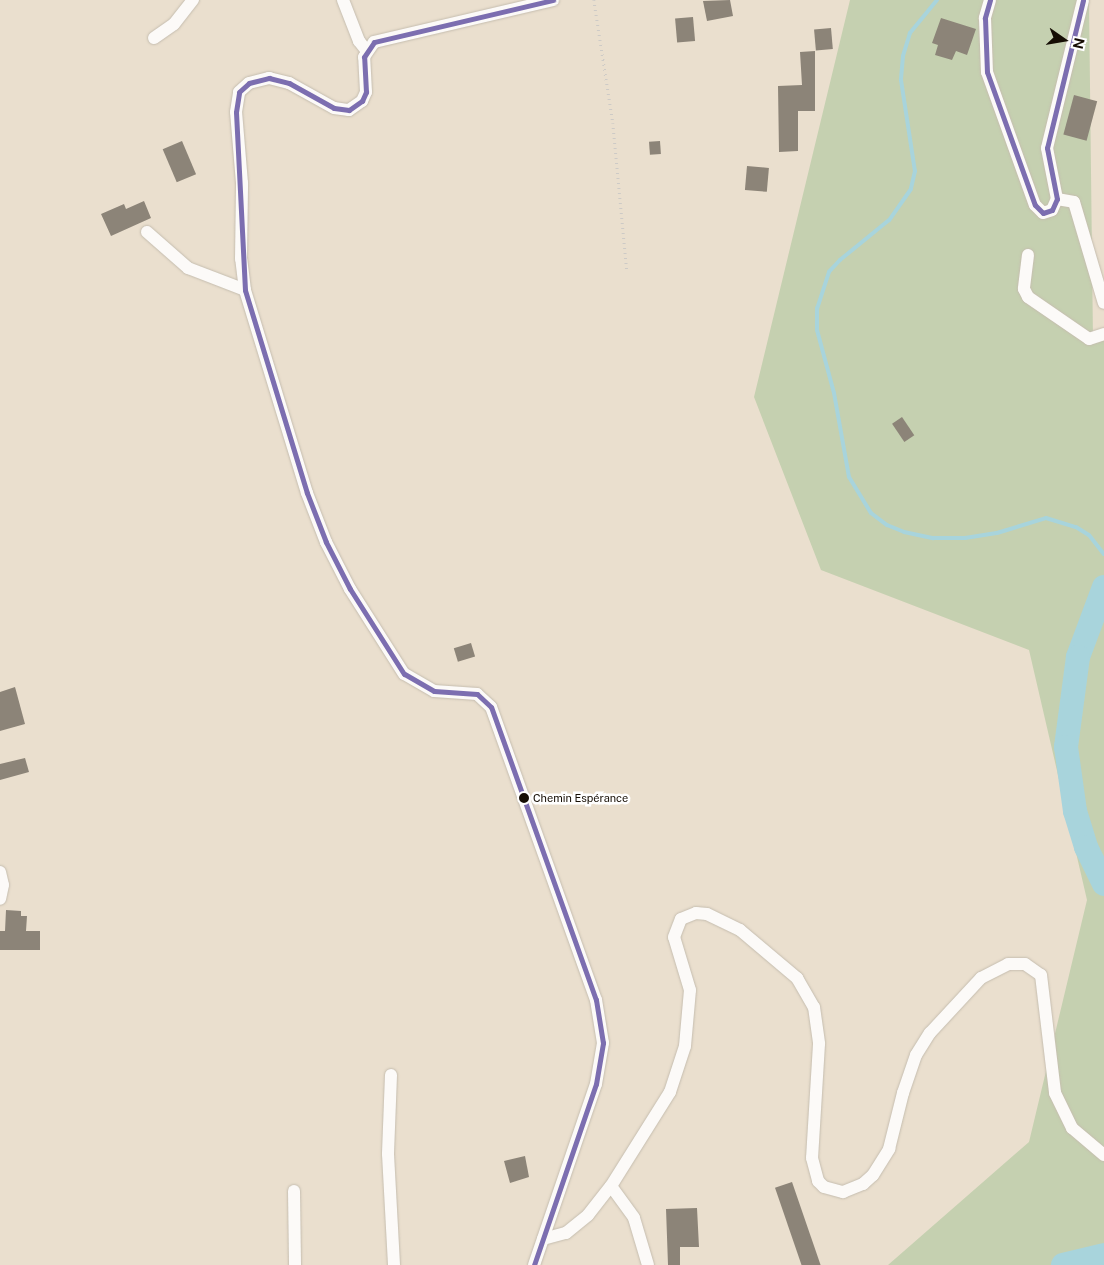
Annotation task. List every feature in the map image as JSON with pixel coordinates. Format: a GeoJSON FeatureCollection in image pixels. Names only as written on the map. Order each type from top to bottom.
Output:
{"type":"FeatureCollection","features":[{"type":"Feature","properties":{"kind":"street"},"geometry":{"type":"LineString","coordinates":[[154,38],[174,24],[193,0]]}},
{"type":"Feature","properties":{"kind":"street"},"geometry":{"type":"LineString","coordinates":[[343,0],[358,41],[366,50],[366,92],[362,101],[349,110],[334,108],[289,83],[269,78],[249,83],[239,92],[236,112],[242,184],[241,259],[245,290],[307,493],[326,542],[350,589],[404,674],[434,691],[477,694],[492,707],[596,1000],[603,1044],[596,1084],[534,1265]]}},
{"type":"Feature","properties":{"kind":"street"},"geometry":{"type":"LineString","coordinates":[[366,50],[378,41],[553,0]]}},
{"type":"Feature","properties":{"kind":"street"},"geometry":{"type":"LineString","coordinates":[[990,0],[985,18],[987,72],[1035,204],[1038,210],[1049,212],[1057,199],[1047,148],[1083,0]]}},
{"type":"Feature","properties":{"kind":"street"},"geometry":{"type":"LineString","coordinates":[[1057,199],[1074,202],[1104,303]]}},
{"type":"Feature","properties":{"kind":"street"},"geometry":{"type":"LineString","coordinates":[[147,232],[188,268],[245,290]]}},
{"type":"Feature","properties":{"kind":"street"},"geometry":{"type":"LineString","coordinates":[[1028,255],[1024,289],[1028,297],[1089,339],[1104,334]]}},
{"type":"Feature","properties":{"kind":"street"},"geometry":{"type":"LineString","coordinates":[[0,872],[3,885],[0,899]]}},
{"type":"Feature","properties":{"kind":"street"},"geometry":{"type":"LineString","coordinates":[[543,1239],[566,1233],[578,1225],[610,1186],[670,1092],[685,1046],[690,990],[674,937],[681,919],[696,913],[707,914],[740,930],[797,978],[814,1007],[819,1044],[812,1158],[818,1181],[824,1187],[843,1192],[863,1184],[873,1175],[888,1149],[902,1093],[916,1055],[930,1033],[981,978],[1008,964],[1025,964],[1041,975],[1055,1092],[1072,1128],[1104,1155]]}},
{"type":"Feature","properties":{"kind":"street"},"geometry":{"type":"LineString","coordinates":[[391,1075],[388,1154],[394,1265]]}},
{"type":"Feature","properties":{"kind":"street"},"geometry":{"type":"LineString","coordinates":[[610,1186],[634,1218],[648,1265]]}},
{"type":"Feature","properties":{"kind":"street"},"geometry":{"type":"LineString","coordinates":[[294,1191],[295,1265]]}},
{"type":"Feature","properties":{"kind":"path"},"geometry":{"type":"LineString","coordinates":[[594,0],[613,123],[627,270]]}},
{"type":"Feature","properties":{"kind":"green space"},"geometry":{"type":"Polygon","coordinates":[[[850,0],[1089,0],[1093,340],[1104,330],[1104,1265],[888,1265],[1029,1142],[1087,900],[1029,650],[821,570],[754,397],[850,0]]]}},
{"type":"Feature","properties":{"kind":"building"},"geometry":{"type":"Polygon","coordinates":[[[730,0],[733,16],[707,21],[703,1],[730,0]]]}},
{"type":"Feature","properties":{"kind":"building"},"geometry":{"type":"Polygon","coordinates":[[[693,17],[695,41],[677,42],[675,19],[693,17]]]}},
{"type":"Feature","properties":{"kind":"building"},"geometry":{"type":"Polygon","coordinates":[[[941,18],[976,29],[967,55],[956,51],[952,60],[935,55],[938,45],[932,43],[941,18]]]}},
{"type":"Feature","properties":{"kind":"building"},"geometry":{"type":"Polygon","coordinates":[[[831,28],[833,49],[816,50],[814,29],[831,28]]]}},
{"type":"Feature","properties":{"kind":"building"},"geometry":{"type":"Polygon","coordinates":[[[815,51],[815,111],[798,111],[798,151],[779,152],[778,86],[802,85],[800,52],[815,51]]]}},
{"type":"Feature","properties":{"kind":"building"},"geometry":{"type":"Polygon","coordinates":[[[1074,95],[1097,101],[1087,141],[1063,135],[1074,95]]]}},
{"type":"Feature","properties":{"kind":"building"},"geometry":{"type":"Polygon","coordinates":[[[182,141],[196,174],[177,182],[163,149],[182,141]]]}},
{"type":"Feature","properties":{"kind":"building"},"geometry":{"type":"Polygon","coordinates":[[[660,141],[661,154],[650,155],[649,142],[660,141]]]}},
{"type":"Feature","properties":{"kind":"building"},"geometry":{"type":"Polygon","coordinates":[[[747,166],[769,168],[767,192],[745,190],[747,166]]]}},
{"type":"Feature","properties":{"kind":"building"},"geometry":{"type":"Polygon","coordinates":[[[144,201],[151,218],[111,236],[101,214],[124,204],[126,209],[144,201]]]}},
{"type":"Feature","properties":{"kind":"building"},"geometry":{"type":"Polygon","coordinates":[[[902,417],[914,435],[904,442],[892,424],[902,417]]]}},
{"type":"Feature","properties":{"kind":"building"},"geometry":{"type":"Polygon","coordinates":[[[471,643],[475,656],[458,662],[454,648],[471,643]]]}},
{"type":"Feature","properties":{"kind":"building"},"geometry":{"type":"Polygon","coordinates":[[[15,687],[25,724],[0,731],[0,692],[15,687]]]}},
{"type":"Feature","properties":{"kind":"building"},"geometry":{"type":"Polygon","coordinates":[[[25,758],[29,772],[0,780],[0,764],[25,758]]]}},
{"type":"Feature","properties":{"kind":"building"},"geometry":{"type":"Polygon","coordinates":[[[6,910],[21,911],[21,916],[27,916],[26,931],[40,931],[40,950],[0,950],[0,931],[5,931],[6,910]]]}},
{"type":"Feature","properties":{"kind":"building"},"geometry":{"type":"Polygon","coordinates":[[[525,1156],[529,1177],[510,1183],[504,1161],[525,1156]]]}},
{"type":"Feature","properties":{"kind":"building"},"geometry":{"type":"Polygon","coordinates":[[[792,1182],[821,1265],[802,1265],[775,1188],[792,1182]]]}},
{"type":"Feature","properties":{"kind":"building"},"geometry":{"type":"Polygon","coordinates":[[[697,1208],[699,1247],[680,1247],[680,1265],[668,1265],[666,1209],[697,1208]]]}},
{"type":"Feature","properties":{"kind":"waterway"},"geometry":{"type":"LineString","coordinates":[[937,0],[910,33],[903,56],[901,80],[915,171],[911,189],[889,220],[840,260],[829,272],[817,308],[817,330],[834,393],[849,477],[871,513],[887,525],[904,532],[933,538],[965,538],[997,533],[1046,518],[1076,527],[1089,535],[1104,554]]}},
{"type":"Feature","properties":{"kind":"waterway"},"geometry":{"type":"LineString","coordinates":[[1104,587],[1078,657],[1066,747],[1075,811],[1086,847],[1104,884]]}},
{"type":"Feature","properties":{"kind":"waterway"},"geometry":{"type":"LineString","coordinates":[[1063,1265],[1104,1255]]}},
{"type":"Feature","properties":{"kind":"transit line"},"geometry":{"type":"LineString","coordinates":[[534,1265],[596,1084],[603,1043],[596,1000],[491,707],[477,694],[434,691],[404,674],[350,589],[326,542],[307,493],[245,290],[236,112],[239,92],[249,83],[269,78],[289,83],[334,108],[349,110],[362,101],[366,92],[364,57],[374,42],[553,0]]}},
{"type":"Feature","properties":{"kind":"transit line"},"geometry":{"type":"LineString","coordinates":[[990,0],[985,18],[987,72],[1035,205],[1043,213],[1052,210],[1057,199],[1047,148],[1083,0]]}},
{"type":"Feature","properties":{"kind":"place","name":"Chemin Espérance"},"geometry":{"type":"Point","coordinates":[524,798]}}]}
